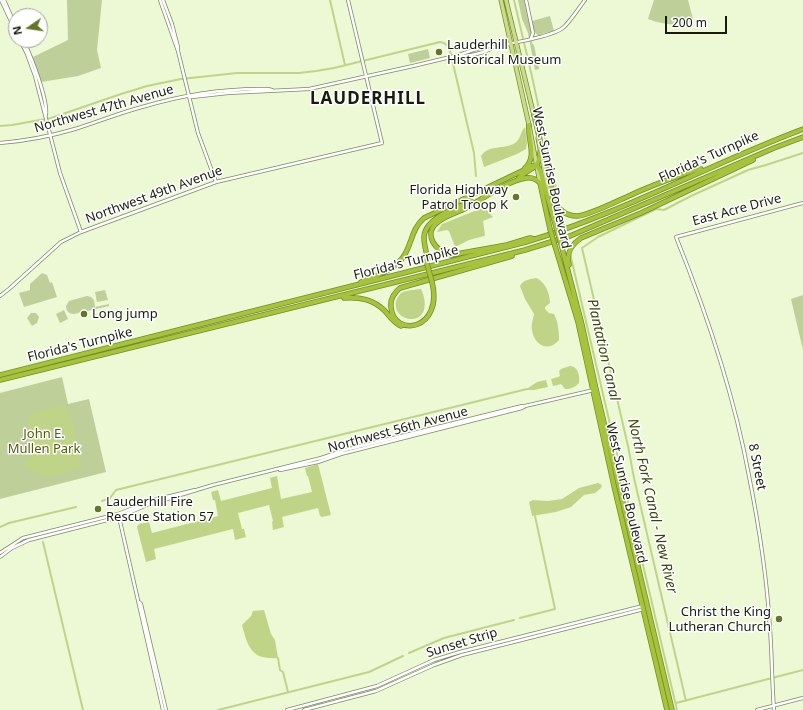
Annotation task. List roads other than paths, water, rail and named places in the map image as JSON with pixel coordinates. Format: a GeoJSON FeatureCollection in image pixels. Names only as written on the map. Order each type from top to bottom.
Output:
{"type":"FeatureCollection","features":[{"type":"Feature","properties":{"kind":"highway"},"geometry":{"type":"LineString","coordinates":[[534,115],[554,200],[561,211],[570,216],[588,214],[670,179],[695,170],[706,169]]}},
{"type":"Feature","properties":{"kind":"highway"},"geometry":{"type":"LineString","coordinates":[[522,171],[529,164],[532,158],[528,131],[530,125]]}},
{"type":"Feature","properties":{"kind":"highway","name":"Florida's Turnpike"},"geometry":{"type":"LineString","coordinates":[[0,375],[560,232],[615,210],[763,144],[803,129]]}},
{"type":"Feature","properties":{"kind":"highway","name":"Florida's Turnpike"},"geometry":{"type":"LineString","coordinates":[[0,380],[525,250],[570,236],[757,155],[803,137]]}},
{"type":"Feature","properties":{"kind":"highway"},"geometry":{"type":"LineString","coordinates":[[427,259],[424,236],[430,223],[455,209],[476,201],[518,180],[537,166],[540,152]]}},
{"type":"Feature","properties":{"kind":"highway"},"geometry":{"type":"LineString","coordinates":[[589,354],[589,345],[584,320],[569,266],[569,252],[575,242],[581,238],[641,213],[752,160],[757,155]]}},
{"type":"Feature","properties":{"kind":"highway"},"geometry":{"type":"LineString","coordinates":[[344,288],[391,270],[405,255],[417,225],[424,218],[531,166],[537,166]]}},
{"type":"Feature","properties":{"kind":"highway"},"geometry":{"type":"LineString","coordinates":[[537,166],[540,170],[552,210]]}},
{"type":"Feature","properties":{"kind":"highway"},"geometry":{"type":"LineString","coordinates":[[518,180],[528,177],[540,183]]}},
{"type":"Feature","properties":{"kind":"highway","name":"West Sunrise Boulevard"},"geometry":{"type":"LineString","coordinates":[[540,183],[550,229],[575,312],[594,390],[614,462],[622,507],[667,710]]}},
{"type":"Feature","properties":{"kind":"highway"},"geometry":{"type":"LineString","coordinates":[[476,201],[466,208],[442,219],[436,224],[432,232],[432,239],[434,244],[445,254],[456,255],[507,245],[530,238],[536,239]]}},
{"type":"Feature","properties":{"kind":"highway"},"geometry":{"type":"LineString","coordinates":[[334,298],[357,297],[369,300],[382,308],[396,324],[403,327],[414,328],[424,324],[433,313],[436,297],[422,240],[424,228],[433,217],[455,204]]}},
{"type":"Feature","properties":{"kind":"highway","name":"West Sunrise Boulevard"},"geometry":{"type":"LineString","coordinates":[[552,210],[589,354],[594,390],[614,486],[622,507],[630,543],[634,549],[645,607],[672,710]]}},
{"type":"Feature","properties":{"kind":"highway"},"geometry":{"type":"LineString","coordinates":[[433,282],[433,302],[431,312],[426,319],[420,324],[414,326],[404,325],[398,321],[392,312],[391,305],[393,297],[400,288],[509,257],[525,250]]}},
{"type":"Feature","properties":{"kind":"highway"},"geometry":{"type":"LineString","coordinates":[[606,448],[614,462]]}},
{"type":"Feature","properties":{"kind":"main road","name":"West Sunrise Boulevard"},"geometry":{"type":"LineString","coordinates":[[501,0],[530,125],[540,183]]}},
{"type":"Feature","properties":{"kind":"main road","name":"West Sunrise Boulevard"},"geometry":{"type":"LineString","coordinates":[[506,0],[534,115],[552,210]]}},
{"type":"Feature","properties":{"kind":"street"},"geometry":{"type":"LineString","coordinates":[[2,0],[8,12]]}},
{"type":"Feature","properties":{"kind":"street"},"geometry":{"type":"LineString","coordinates":[[2,0],[8,14]]}},
{"type":"Feature","properties":{"kind":"street"},"geometry":{"type":"LineString","coordinates":[[162,0],[178,51],[200,139],[216,182]]}},
{"type":"Feature","properties":{"kind":"street"},"geometry":{"type":"LineString","coordinates":[[348,0],[366,77]]}},
{"type":"Feature","properties":{"kind":"street"},"geometry":{"type":"LineString","coordinates":[[526,0],[534,33],[538,37]]}},
{"type":"Feature","properties":{"kind":"street","name":"Northwest 47th Avenue"},"geometry":{"type":"LineString","coordinates":[[0,143],[50,136],[142,107],[192,94],[308,89],[459,55],[467,56],[490,50],[494,47],[558,31],[564,28],[585,0]]}},
{"type":"Feature","properties":{"kind":"street"},"geometry":{"type":"LineString","coordinates":[[530,39],[534,33]]}},
{"type":"Feature","properties":{"kind":"street"},"geometry":{"type":"LineString","coordinates":[[25,48],[28,53]]}},
{"type":"Feature","properties":{"kind":"street"},"geometry":{"type":"LineString","coordinates":[[26,48],[48,123],[50,136],[62,179],[81,232]]}},
{"type":"Feature","properties":{"kind":"street","name":"Northwest 49th Avenue"},"geometry":{"type":"LineString","coordinates":[[0,296],[9,290],[61,242],[81,232],[216,182],[382,143],[366,77]]}},
{"type":"Feature","properties":{"kind":"street","name":"East Acre Drive"},"geometry":{"type":"LineString","coordinates":[[676,237],[803,203]]}},
{"type":"Feature","properties":{"kind":"street","name":"8 Street"},"geometry":{"type":"LineString","coordinates":[[676,237],[701,300],[721,362],[736,416],[748,468],[767,597],[774,710]]}},
{"type":"Feature","properties":{"kind":"street","name":"Northwest 56th Avenue"},"geometry":{"type":"LineString","coordinates":[[0,553],[23,538],[118,514],[154,500],[275,470],[293,468],[318,462],[341,454],[525,406],[594,390]]}},
{"type":"Feature","properties":{"kind":"street","name":"Northwest 56th Avenue"},"geometry":{"type":"LineString","coordinates":[[0,557],[12,548],[29,540],[119,517],[196,490]]}},
{"type":"Feature","properties":{"kind":"street"},"geometry":{"type":"LineString","coordinates":[[119,517],[139,602],[138,604],[165,710]]}},
{"type":"Feature","properties":{"kind":"street","name":"Sunset Strip"},"geometry":{"type":"LineString","coordinates":[[288,710],[357,692],[395,679],[434,660],[460,652],[645,607]]}},
{"type":"Feature","properties":{"kind":"street","name":"Sunset Strip"},"geometry":{"type":"LineString","coordinates":[[304,710],[370,693],[434,665],[462,655],[645,607]]}},
{"type":"Feature","properties":{"kind":"street"},"geometry":{"type":"LineString","coordinates":[[757,710],[803,698]]}},
{"type":"Feature","properties":{"kind":"waterway"},"geometry":{"type":"LineString","coordinates":[[330,0],[345,65]]}},
{"type":"Feature","properties":{"kind":"waterway","name":"Plantation Canal"},"geometry":{"type":"LineString","coordinates":[[514,0],[569,249],[677,710]]}},
{"type":"Feature","properties":{"kind":"waterway"},"geometry":{"type":"LineString","coordinates":[[0,126],[51,118],[147,86],[181,79],[237,73],[299,73],[316,71],[440,42],[449,48],[451,55],[474,153],[476,176]]}},
{"type":"Feature","properties":{"kind":"waterway","name":"North Fork Canal - New River"},"geometry":{"type":"LineString","coordinates":[[686,701],[582,248],[598,237],[656,209],[664,210],[748,170],[803,153]]}},
{"type":"Feature","properties":{"kind":"waterway"},"geometry":{"type":"LineString","coordinates":[[102,501],[110,498],[116,490],[527,389]]}},
{"type":"Feature","properties":{"kind":"waterway"},"geometry":{"type":"LineString","coordinates":[[0,527],[9,523],[76,507]]}},
{"type":"Feature","properties":{"kind":"waterway"},"geometry":{"type":"LineString","coordinates":[[520,618],[555,609],[535,516]]}},
{"type":"Feature","properties":{"kind":"waterway"},"geometry":{"type":"LineString","coordinates":[[43,542],[83,710]]}},
{"type":"Feature","properties":{"kind":"waterway"},"geometry":{"type":"LineString","coordinates":[[409,653],[444,638],[514,620]]}},
{"type":"Feature","properties":{"kind":"waterway"},"geometry":{"type":"LineString","coordinates":[[218,710],[369,672],[403,656]]}},
{"type":"Feature","properties":{"kind":"waterway"},"geometry":{"type":"LineString","coordinates":[[278,658],[280,670],[283,672],[288,692]]}},
{"type":"Feature","properties":{"kind":"waterway"},"geometry":{"type":"LineString","coordinates":[[676,703],[803,670]]}},
{"type":"Feature","properties":{"kind":"place","name":"Lauderhill Historical Museum"},"geometry":{"type":"Point","coordinates":[439,52]}},
{"type":"Feature","properties":{"kind":"place","name":"Florida Highway Patrol Troop K"},"geometry":{"type":"Point","coordinates":[516,197]}},
{"type":"Feature","properties":{"kind":"place","name":"Long jump"},"geometry":{"type":"Point","coordinates":[84,314]}},
{"type":"Feature","properties":{"kind":"place","name":"Lauderhill Fire Rescue Station 57"},"geometry":{"type":"Point","coordinates":[98,509]}},
{"type":"Feature","properties":{"kind":"place","name":"Christ the King Lutheran Church"},"geometry":{"type":"Point","coordinates":[779,619]}},
{"type":"Feature","properties":{"kind":"district","name":"LAUDERHILL"},"geometry":{"type":"Point","coordinates":[368,99]}},
{"type":"Feature","properties":{"kind":"park label","name":"John E. Mullen Park"},"geometry":{"type":"Point","coordinates":[44,442]}}]}
